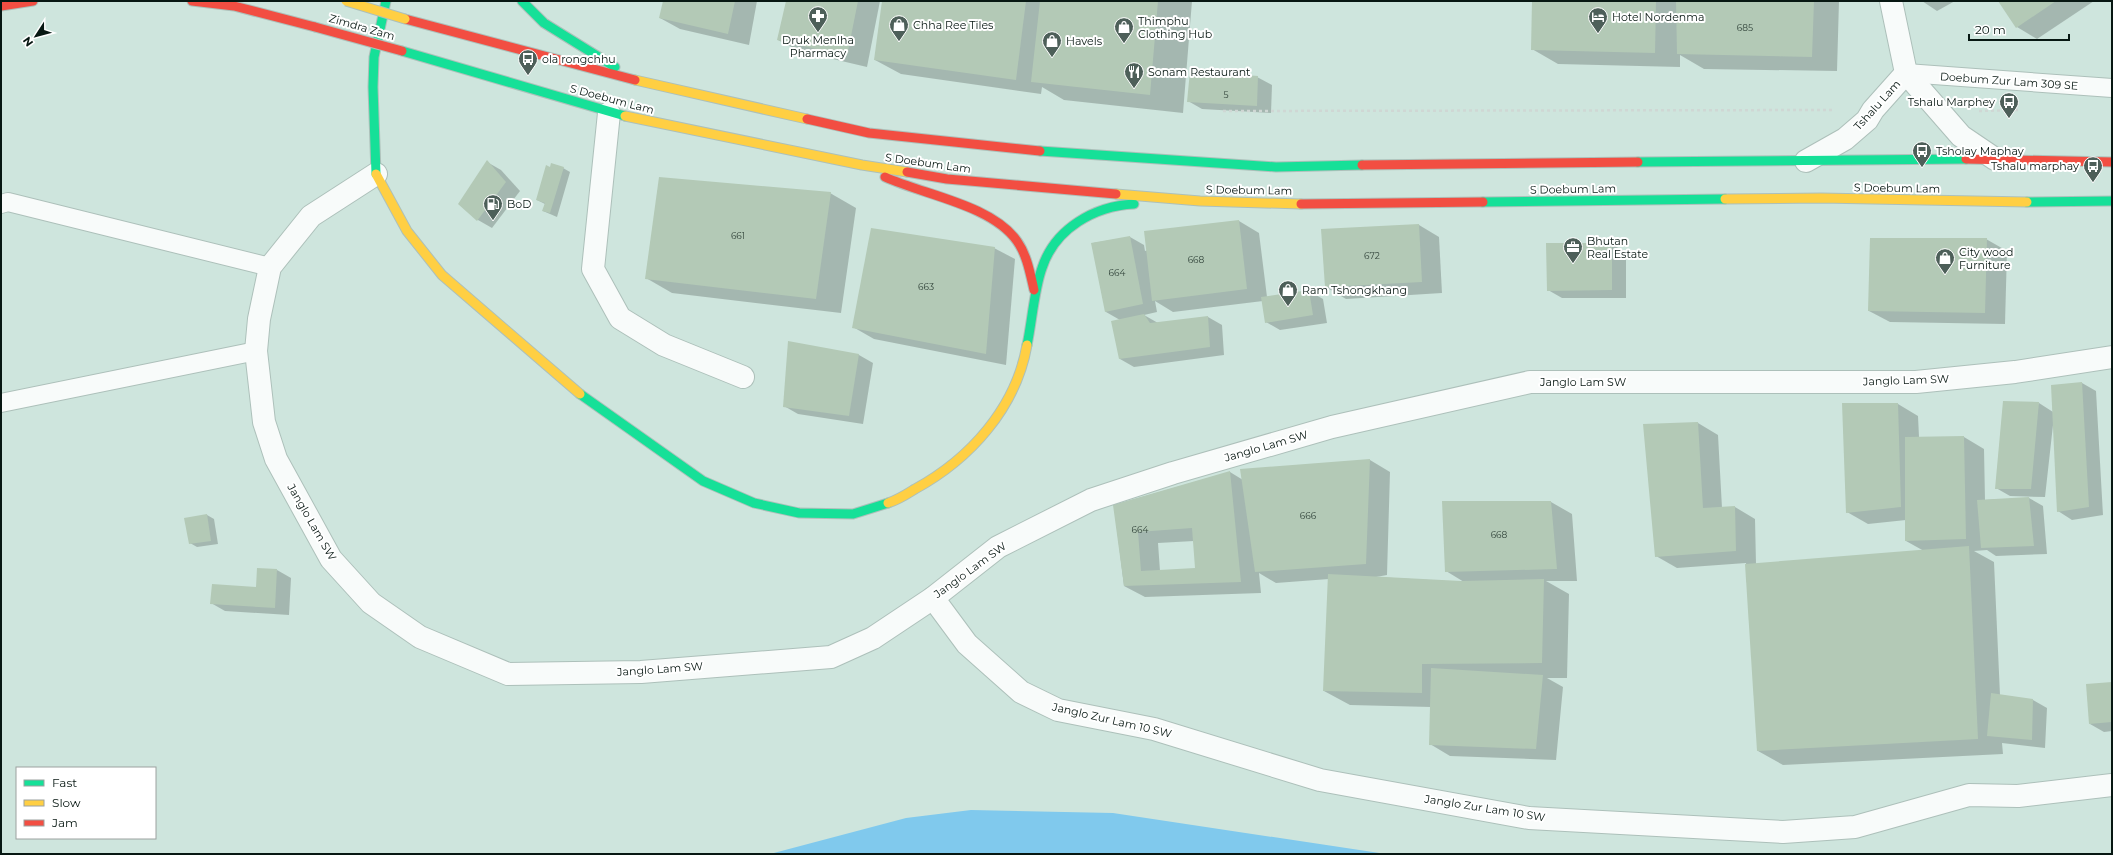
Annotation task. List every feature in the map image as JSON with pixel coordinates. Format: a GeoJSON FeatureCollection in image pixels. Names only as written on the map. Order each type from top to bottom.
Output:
{"type":"FeatureCollection","features":[{"type":"Feature","properties":{"kind":"main road"},"geometry":{"type":"LineString","coordinates":[[1,6],[33,1]]}},
{"type":"Feature","properties":{"kind":"main road","name":"Zimdra Zam"},"geometry":{"type":"LineString","coordinates":[[192,1],[234,6],[402,51]]}},
{"type":"Feature","properties":{"kind":"main road","name":"Zimdra Zam"},"geometry":{"type":"LineString","coordinates":[[346,1],[405,19]]}},
{"type":"Feature","properties":{"kind":"main road"},"geometry":{"type":"LineString","coordinates":[[386,1],[374,57],[373,87],[376,174],[407,231],[442,275],[569,386],[703,481],[754,503],[799,513],[853,514],[892,502],[934,479],[972,448],[1003,409],[1023,368],[1035,297],[1042,267],[1056,244],[1073,225],[1090,214],[1116,205],[1211,202]]}},
{"type":"Feature","properties":{"kind":"main road"},"geometry":{"type":"LineString","coordinates":[[522,1],[544,22],[637,80]]}},
{"type":"Feature","properties":{"kind":"main road","name":"S Doebum Lam"},"geometry":{"type":"LineString","coordinates":[[405,19],[637,80],[869,133],[1122,158],[1276,167],[1384,164],[1806,161],[1995,160],[2112,162]]}},
{"type":"Feature","properties":{"kind":"main road","name":"S Doebum Lam"},"geometry":{"type":"LineString","coordinates":[[402,51],[609,113],[862,165],[947,179],[1211,202],[1302,204],[1821,198],[2017,202],[2112,201]]}},
{"type":"Feature","properties":{"kind":"main road"},"geometry":{"type":"LineString","coordinates":[[862,165],[902,186],[938,197],[999,222],[1016,239],[1028,264],[1035,297]]}},
{"type":"Feature","properties":{"kind":"street"},"geometry":{"type":"LineString","coordinates":[[1891,1],[1906,73],[1961,136],[1995,160]]}},
{"type":"Feature","properties":{"kind":"street","name":"Tshalu Lam"},"geometry":{"type":"LineString","coordinates":[[1806,161],[1845,139],[1867,120],[1873,110],[1906,73]]}},
{"type":"Feature","properties":{"kind":"street"},"geometry":{"type":"LineString","coordinates":[[609,113],[593,269],[620,318],[664,345],[743,377]]}},
{"type":"Feature","properties":{"kind":"street","name":"Janglo Lam SW"},"geometry":{"type":"LineString","coordinates":[[376,174],[311,216],[270,268],[259,319],[256,351],[264,422],[276,459],[331,559],[371,603],[420,637],[508,674],[641,672],[831,657],[873,638],[933,598],[998,547],[1091,500],[1173,473],[1332,427],[1530,382],[1916,382],[2014,372],[2112,357]]}},
{"type":"Feature","properties":{"kind":"street","name":"Janglo Zur Lam 10 SW"},"geometry":{"type":"LineString","coordinates":[[933,598],[967,644],[1021,692],[1058,710],[1154,729],[1320,780],[1529,818],[1783,832],[1855,827],[1969,795],[2018,796],[2112,784]]}},
{"type":"Feature","properties":{"kind":"lane","name":"Doebum Zur Lam 309 SE"},"geometry":{"type":"LineString","coordinates":[[1906,73],[2112,88]]}},
{"type":"Feature","properties":{"kind":"lane"},"geometry":{"type":"LineString","coordinates":[[1,204],[8,202],[270,268]]}},
{"type":"Feature","properties":{"kind":"lane"},"geometry":{"type":"LineString","coordinates":[[1,403],[256,351]]}},
{"type":"Feature","properties":{"kind":"path"},"geometry":{"type":"LineString","coordinates":[[1223,111],[1873,110]]}},
{"type":"Feature","properties":{"kind":"path"},"geometry":{"type":"LineString","coordinates":[[1940,112],[2019,110]]}},
{"type":"Feature","properties":{"kind":"water"},"geometry":{"type":"Polygon","coordinates":[[[971,810],[1113,813],[1386,854],[770,854],[906,818],[971,810]]]}},
{"type":"Feature","properties":{"kind":"building"},"geometry":{"type":"Polygon","coordinates":[[[663,1],[735,1],[728,34],[659,18],[663,1]]]}},
{"type":"Feature","properties":{"kind":"building"},"geometry":{"type":"Polygon","coordinates":[[[786,1],[858,1],[847,56],[777,40],[786,1]]]}},
{"type":"Feature","properties":{"kind":"building"},"geometry":{"type":"Polygon","coordinates":[[[882,1],[1026,1],[1016,80],[874,60],[882,1]]]}},
{"type":"Feature","properties":{"kind":"building"},"geometry":{"type":"Polygon","coordinates":[[[1040,1],[1158,1],[1150,95],[1031,82],[1040,1]]]}},
{"type":"Feature","properties":{"kind":"building"},"geometry":{"type":"Polygon","coordinates":[[[1532,1],[1656,1],[1655,53],[1531,50],[1532,1]]]}},
{"type":"Feature","properties":{"kind":"building"},"geometry":{"type":"Polygon","coordinates":[[[1676,1],[1814,1],[1812,57],[1677,54],[1676,1]]]}},
{"type":"Feature","properties":{"kind":"building"},"geometry":{"type":"Polygon","coordinates":[[[1998,1],[2056,1],[2016,28],[1998,1]]]}},
{"type":"Feature","properties":{"kind":"building"},"geometry":{"type":"Polygon","coordinates":[[[1190,71],[1258,76],[1257,106],[1187,102],[1190,71]]]}},
{"type":"Feature","properties":{"kind":"building"},"geometry":{"type":"Polygon","coordinates":[[[487,160],[506,182],[477,221],[458,204],[487,160]]]}},
{"type":"Feature","properties":{"kind":"building"},"geometry":{"type":"Polygon","coordinates":[[[551,163],[564,167],[550,213],[542,211],[545,203],[536,200],[546,165],[550,167],[551,163]]]}},
{"type":"Feature","properties":{"kind":"building"},"geometry":{"type":"Polygon","coordinates":[[[659,177],[831,192],[816,299],[645,279],[659,177]]]}},
{"type":"Feature","properties":{"kind":"building"},"geometry":{"type":"Polygon","coordinates":[[[1239,220],[1247,289],[1152,301],[1144,231],[1239,220]]]}},
{"type":"Feature","properties":{"kind":"building"},"geometry":{"type":"Polygon","coordinates":[[[1419,224],[1422,282],[1325,287],[1321,229],[1419,224]]]}},
{"type":"Feature","properties":{"kind":"building"},"geometry":{"type":"Polygon","coordinates":[[[871,228],[995,247],[986,354],[852,328],[871,228]]]}},
{"type":"Feature","properties":{"kind":"building"},"geometry":{"type":"Polygon","coordinates":[[[1130,236],[1143,304],[1105,312],[1091,243],[1130,236]]]}},
{"type":"Feature","properties":{"kind":"building"},"geometry":{"type":"Polygon","coordinates":[[[1870,238],[1987,238],[1985,313],[1868,311],[1870,238]]]}},
{"type":"Feature","properties":{"kind":"building"},"geometry":{"type":"Polygon","coordinates":[[[1546,243],[1612,243],[1612,290],[1547,291],[1546,243]]]}},
{"type":"Feature","properties":{"kind":"building"},"geometry":{"type":"Polygon","coordinates":[[[1309,290],[1313,315],[1265,323],[1261,297],[1309,290]]]}},
{"type":"Feature","properties":{"kind":"building"},"geometry":{"type":"Polygon","coordinates":[[[1144,314],[1150,323],[1208,316],[1210,347],[1119,359],[1111,321],[1144,314]]]}},
{"type":"Feature","properties":{"kind":"building"},"geometry":{"type":"Polygon","coordinates":[[[788,341],[859,354],[849,416],[783,407],[788,341]]]}},
{"type":"Feature","properties":{"kind":"building"},"geometry":{"type":"Polygon","coordinates":[[[2082,382],[2089,507],[2057,512],[2051,385],[2082,382]]]}},
{"type":"Feature","properties":{"kind":"building"},"geometry":{"type":"Polygon","coordinates":[[[2003,401],[2039,402],[2031,489],[1995,489],[2003,401]]]}},
{"type":"Feature","properties":{"kind":"building"},"geometry":{"type":"Polygon","coordinates":[[[1842,403],[1898,403],[1901,507],[1846,513],[1842,403]]]}},
{"type":"Feature","properties":{"kind":"building"},"geometry":{"type":"Polygon","coordinates":[[[1698,422],[1703,508],[1735,506],[1736,551],[1655,557],[1643,424],[1698,422]]]}},
{"type":"Feature","properties":{"kind":"building"},"geometry":{"type":"Polygon","coordinates":[[[1964,436],[1966,539],[1905,541],[1905,437],[1964,436]]]}},
{"type":"Feature","properties":{"kind":"building"},"geometry":{"type":"Polygon","coordinates":[[[1370,459],[1366,564],[1255,572],[1240,469],[1370,459]]]}},
{"type":"Feature","properties":{"kind":"building"},"geometry":{"type":"Polygon","coordinates":[[[1230,471],[1241,582],[1124,586],[1113,505],[1230,471]],[[1192,528],[1138,532],[1141,571],[1195,568],[1192,528]]]}},
{"type":"Feature","properties":{"kind":"building"},"geometry":{"type":"Polygon","coordinates":[[[2029,497],[2034,546],[1981,548],[1977,500],[2029,497]]]}},
{"type":"Feature","properties":{"kind":"building"},"geometry":{"type":"Polygon","coordinates":[[[1442,501],[1551,501],[1557,569],[1445,572],[1442,501]]]}},
{"type":"Feature","properties":{"kind":"building"},"geometry":{"type":"Polygon","coordinates":[[[207,514],[211,541],[189,544],[184,518],[207,514]]]}},
{"type":"Feature","properties":{"kind":"building"},"geometry":{"type":"Polygon","coordinates":[[[1969,546],[1978,739],[1757,751],[1745,564],[1969,546]]]}},
{"type":"Feature","properties":{"kind":"building"},"geometry":{"type":"Polygon","coordinates":[[[257,568],[277,569],[275,608],[210,604],[212,584],[256,587],[257,568]]]}},
{"type":"Feature","properties":{"kind":"building"},"geometry":{"type":"Polygon","coordinates":[[[1328,574],[1461,581],[1544,579],[1542,663],[1422,664],[1422,693],[1323,691],[1328,574]]]}},
{"type":"Feature","properties":{"kind":"building"},"geometry":{"type":"Polygon","coordinates":[[[1431,668],[1543,675],[1536,749],[1429,745],[1431,668]]]}},
{"type":"Feature","properties":{"kind":"building"},"geometry":{"type":"Polygon","coordinates":[[[2112,682],[2112,722],[2089,724],[2086,684],[2112,682]]]}},
{"type":"Feature","properties":{"kind":"building"},"geometry":{"type":"Polygon","coordinates":[[[1991,693],[2033,699],[2032,740],[1987,736],[1991,693]]]}},
{"type":"Feature","properties":{"kind":"traffic: fast"},"geometry":{"type":"LineString","coordinates":[[376,174],[373,87],[374,57],[386,1]]}},
{"type":"Feature","properties":{"kind":"traffic: fast"},"geometry":{"type":"LineString","coordinates":[[522,1],[544,23],[615,67]]}},
{"type":"Feature","properties":{"kind":"traffic: fast"},"geometry":{"type":"LineString","coordinates":[[402,51],[625,116]]}},
{"type":"Feature","properties":{"kind":"traffic: fast"},"geometry":{"type":"LineString","coordinates":[[1040,151],[1276,167],[1362,165]]}},
{"type":"Feature","properties":{"kind":"traffic: fast"},"geometry":{"type":"LineString","coordinates":[[1638,162],[1966,159]]}},
{"type":"Feature","properties":{"kind":"traffic: fast"},"geometry":{"type":"LineString","coordinates":[[1483,202],[1725,199]]}},
{"type":"Feature","properties":{"kind":"traffic: fast"},"geometry":{"type":"LineString","coordinates":[[2027,202],[2112,201]]}},
{"type":"Feature","properties":{"kind":"traffic: fast"},"geometry":{"type":"LineString","coordinates":[[1027,345],[1039,277],[1048,254],[1056,241],[1078,222],[1091,215],[1105,209],[1134,204]]}},
{"type":"Feature","properties":{"kind":"traffic: fast"},"geometry":{"type":"LineString","coordinates":[[580,394],[703,481],[754,503],[799,513],[853,514],[888,503]]}},
{"type":"Feature","properties":{"kind":"traffic: slow"},"geometry":{"type":"LineString","coordinates":[[346,1],[405,19]]}},
{"type":"Feature","properties":{"kind":"traffic: slow"},"geometry":{"type":"LineString","coordinates":[[635,80],[807,119]]}},
{"type":"Feature","properties":{"kind":"traffic: slow"},"geometry":{"type":"LineString","coordinates":[[625,116],[862,165],[907,172]]}},
{"type":"Feature","properties":{"kind":"traffic: slow"},"geometry":{"type":"LineString","coordinates":[[376,174],[407,231],[442,275],[580,394]]}},
{"type":"Feature","properties":{"kind":"traffic: slow"},"geometry":{"type":"LineString","coordinates":[[1116,194],[1200,201],[1301,204]]}},
{"type":"Feature","properties":{"kind":"traffic: slow"},"geometry":{"type":"LineString","coordinates":[[1725,199],[1821,198],[2027,202]]}},
{"type":"Feature","properties":{"kind":"traffic: slow"},"geometry":{"type":"LineString","coordinates":[[888,503],[902,497],[935,477],[954,463],[972,447],[988,429],[1013,390],[1027,345]]}},
{"type":"Feature","properties":{"kind":"traffic: jam"},"geometry":{"type":"LineString","coordinates":[[1,6],[33,1]]}},
{"type":"Feature","properties":{"kind":"traffic: jam"},"geometry":{"type":"LineString","coordinates":[[192,1],[234,6],[315,27]]}},
{"type":"Feature","properties":{"kind":"traffic: jam"},"geometry":{"type":"LineString","coordinates":[[405,19],[635,80]]}},
{"type":"Feature","properties":{"kind":"traffic: jam"},"geometry":{"type":"LineString","coordinates":[[315,27],[402,51]]}},
{"type":"Feature","properties":{"kind":"traffic: jam"},"geometry":{"type":"LineString","coordinates":[[807,119],[869,133],[1040,151]]}},
{"type":"Feature","properties":{"kind":"traffic: jam"},"geometry":{"type":"LineString","coordinates":[[1966,159],[2112,162]]}},
{"type":"Feature","properties":{"kind":"traffic: jam"},"geometry":{"type":"LineString","coordinates":[[1362,165],[1638,162]]}},
{"type":"Feature","properties":{"kind":"traffic: jam"},"geometry":{"type":"LineString","coordinates":[[907,172],[947,179],[1116,194]]}},
{"type":"Feature","properties":{"kind":"traffic: jam"},"geometry":{"type":"LineString","coordinates":[[885,177],[975,210],[991,218],[1006,229],[1017,241],[1023,252],[1028,264],[1034,290]]}},
{"type":"Feature","properties":{"kind":"traffic: jam"},"geometry":{"type":"LineString","coordinates":[[1301,204],[1483,202]]}},
{"type":"Feature","properties":{"kind":"place","name":"Druk Menlha Pharmacy"},"geometry":{"type":"Point","coordinates":[818,33]}},
{"type":"Feature","properties":{"kind":"place","name":"Hotel Nordenma"},"geometry":{"type":"Point","coordinates":[1598,34]}},
{"type":"Feature","properties":{"kind":"place","name":"Chha Ree Tiles"},"geometry":{"type":"Point","coordinates":[899,42]}},
{"type":"Feature","properties":{"kind":"place","name":"Thimphu Clothing Hub"},"geometry":{"type":"Point","coordinates":[1124,44]}},
{"type":"Feature","properties":{"kind":"place","name":"Havels"},"geometry":{"type":"Point","coordinates":[1052,58]}},
{"type":"Feature","properties":{"kind":"place","name":"ola rongchhu"},"geometry":{"type":"Point","coordinates":[528,76]}},
{"type":"Feature","properties":{"kind":"place","name":"Sonam Restaurant"},"geometry":{"type":"Point","coordinates":[1134,89]}},
{"type":"Feature","properties":{"kind":"place","name":"Tshalu Marphey"},"geometry":{"type":"Point","coordinates":[2009,119]}},
{"type":"Feature","properties":{"kind":"place","name":"Tsholay Maphay"},"geometry":{"type":"Point","coordinates":[1922,168]}},
{"type":"Feature","properties":{"kind":"place","name":"Tshalu marphay"},"geometry":{"type":"Point","coordinates":[2093,183]}},
{"type":"Feature","properties":{"kind":"place","name":"BoD"},"geometry":{"type":"Point","coordinates":[493,221]}},
{"type":"Feature","properties":{"kind":"place","name":"Bhutan Real Estate"},"geometry":{"type":"Point","coordinates":[1573,264]}},
{"type":"Feature","properties":{"kind":"place","name":"City wood Furniture"},"geometry":{"type":"Point","coordinates":[1945,275]}},
{"type":"Feature","properties":{"kind":"place","name":"Ram Tshongkhang"},"geometry":{"type":"Point","coordinates":[1288,307]}}]}
